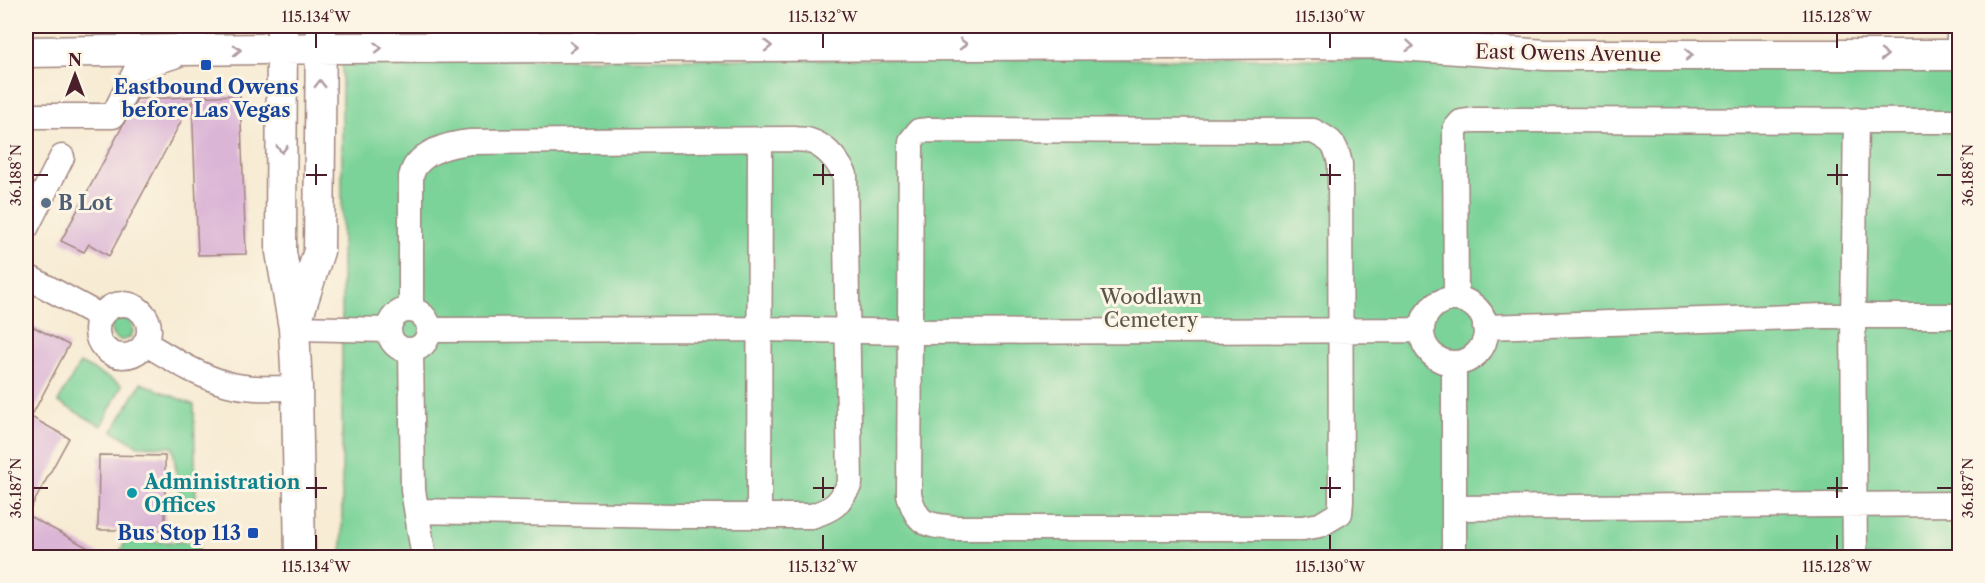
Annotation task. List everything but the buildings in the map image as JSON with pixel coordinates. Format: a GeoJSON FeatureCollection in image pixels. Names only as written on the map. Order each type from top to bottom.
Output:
{"type":"FeatureCollection","features":[{"type":"Feature","properties":{"kind":"main road","name":"East Owens Avenue"},"geometry":{"type":"LineString","coordinates":[[26,52],[192,51],[282,37],[1184,34],[1371,43],[1546,55],[1959,55]]}},
{"type":"Feature","properties":{"kind":"main road"},"geometry":{"type":"LineString","coordinates":[[282,37],[281,252],[294,328],[300,558]]}},
{"type":"Feature","properties":{"kind":"main road"},"geometry":{"type":"LineString","coordinates":[[294,328],[319,252],[320,37]]}},
{"type":"Feature","properties":{"kind":"street"},"geometry":{"type":"LineString","coordinates":[[1959,26],[1959,55]]}},
{"type":"Feature","properties":{"kind":"street"},"geometry":{"type":"LineString","coordinates":[[26,116],[113,116],[136,68],[192,51]]}},
{"type":"Feature","properties":{"kind":"street"},"geometry":{"type":"LineString","coordinates":[[1456,299],[1455,129],[1461,122],[1474,120],[1959,121]]}},
{"type":"Feature","properties":{"kind":"street"},"geometry":{"type":"LineString","coordinates":[[1855,558],[1853,316],[1856,120]]}},
{"type":"Feature","properties":{"kind":"street"},"geometry":{"type":"LineString","coordinates":[[929,130],[1312,131],[1330,139],[1338,150],[1340,164],[1340,331],[1340,513],[1320,525],[1303,528],[955,528],[930,526],[923,523],[914,512],[909,495],[911,141],[919,131],[929,130]]}},
{"type":"Feature","properties":{"kind":"street"},"geometry":{"type":"LineString","coordinates":[[759,516],[760,140]]}},
{"type":"Feature","properties":{"kind":"street"},"geometry":{"type":"LineString","coordinates":[[411,310],[411,177],[417,163],[433,152],[451,145],[470,142],[811,141],[838,162],[845,175],[850,484],[831,509],[812,516],[417,511]]}},
{"type":"Feature","properties":{"kind":"street"},"geometry":{"type":"LineString","coordinates":[[26,228],[62,157]]}},
{"type":"Feature","properties":{"kind":"street"},"geometry":{"type":"LineString","coordinates":[[26,276],[100,316]]}},
{"type":"Feature","properties":{"kind":"street"},"geometry":{"type":"LineString","coordinates":[[1456,299],[1476,308],[1485,327],[1485,338],[1481,348],[1474,356],[1464,361],[1454,363],[1434,357],[1423,340],[1424,320],[1429,311],[1446,300],[1456,299]]}},
{"type":"Feature","properties":{"kind":"street"},"geometry":{"type":"LineString","coordinates":[[123,303],[139,309],[148,323],[149,331],[145,344],[128,356],[112,354],[104,349],[96,333],[100,316],[106,309],[123,303]]}},
{"type":"Feature","properties":{"kind":"street"},"geometry":{"type":"LineString","coordinates":[[404,310],[411,310],[423,315],[427,320],[429,330],[423,344],[411,350],[393,342],[389,330],[393,318],[404,310]]}},
{"type":"Feature","properties":{"kind":"street"},"geometry":{"type":"LineString","coordinates":[[1485,327],[1853,316],[1959,316]]}},
{"type":"Feature","properties":{"kind":"street"},"geometry":{"type":"LineString","coordinates":[[294,328],[389,330]]}},
{"type":"Feature","properties":{"kind":"street"},"geometry":{"type":"LineString","coordinates":[[429,330],[759,329],[909,332],[1422,330]]}},
{"type":"Feature","properties":{"kind":"street"},"geometry":{"type":"LineString","coordinates":[[145,344],[192,371],[229,385],[297,388]]}},
{"type":"Feature","properties":{"kind":"street"},"geometry":{"type":"LineString","coordinates":[[411,350],[413,490],[424,558]]}},
{"type":"Feature","properties":{"kind":"street"},"geometry":{"type":"LineString","coordinates":[[1454,363],[1454,558]]}},
{"type":"Feature","properties":{"kind":"street"},"geometry":{"type":"LineString","coordinates":[[1455,508],[1959,504]]}},
{"type":"Feature","properties":{"kind":"green space","name":"Woodlawn Cemetery"},"geometry":{"type":"Polygon","coordinates":[[[342,59],[1959,59],[1959,557],[342,557],[342,59]]]}},
{"type":"Feature","properties":{"kind":"green space"},"geometry":{"type":"Polygon","coordinates":[[[122,318],[130,321],[133,329],[130,337],[122,340],[114,337],[111,329],[114,321],[122,318]]]}},
{"type":"Feature","properties":{"kind":"green space"},"geometry":{"type":"Polygon","coordinates":[[[80,363],[122,385],[101,426],[58,402],[80,363]]]}},
{"type":"Feature","properties":{"kind":"green space"},"geometry":{"type":"Polygon","coordinates":[[[141,383],[194,405],[196,508],[181,508],[173,447],[138,446],[113,431],[141,383]]]}},
{"type":"Feature","properties":{"kind":"green space"},"geometry":{"type":"Polygon","coordinates":[[[125,542],[199,542],[198,557],[118,557],[125,542]]]}},
{"type":"Feature","properties":{"kind":"place","name":"Eastbound Owens before Las Vegas"},"geometry":{"type":"Point","coordinates":[206,65]}},
{"type":"Feature","properties":{"kind":"place","name":"B Lot"},"geometry":{"type":"Point","coordinates":[46,203]}},
{"type":"Feature","properties":{"kind":"place","name":"Administration Offices"},"geometry":{"type":"Point","coordinates":[132,493]}},
{"type":"Feature","properties":{"kind":"place","name":"Bus Stop 113"},"geometry":{"type":"Point","coordinates":[253,533]}}]}
